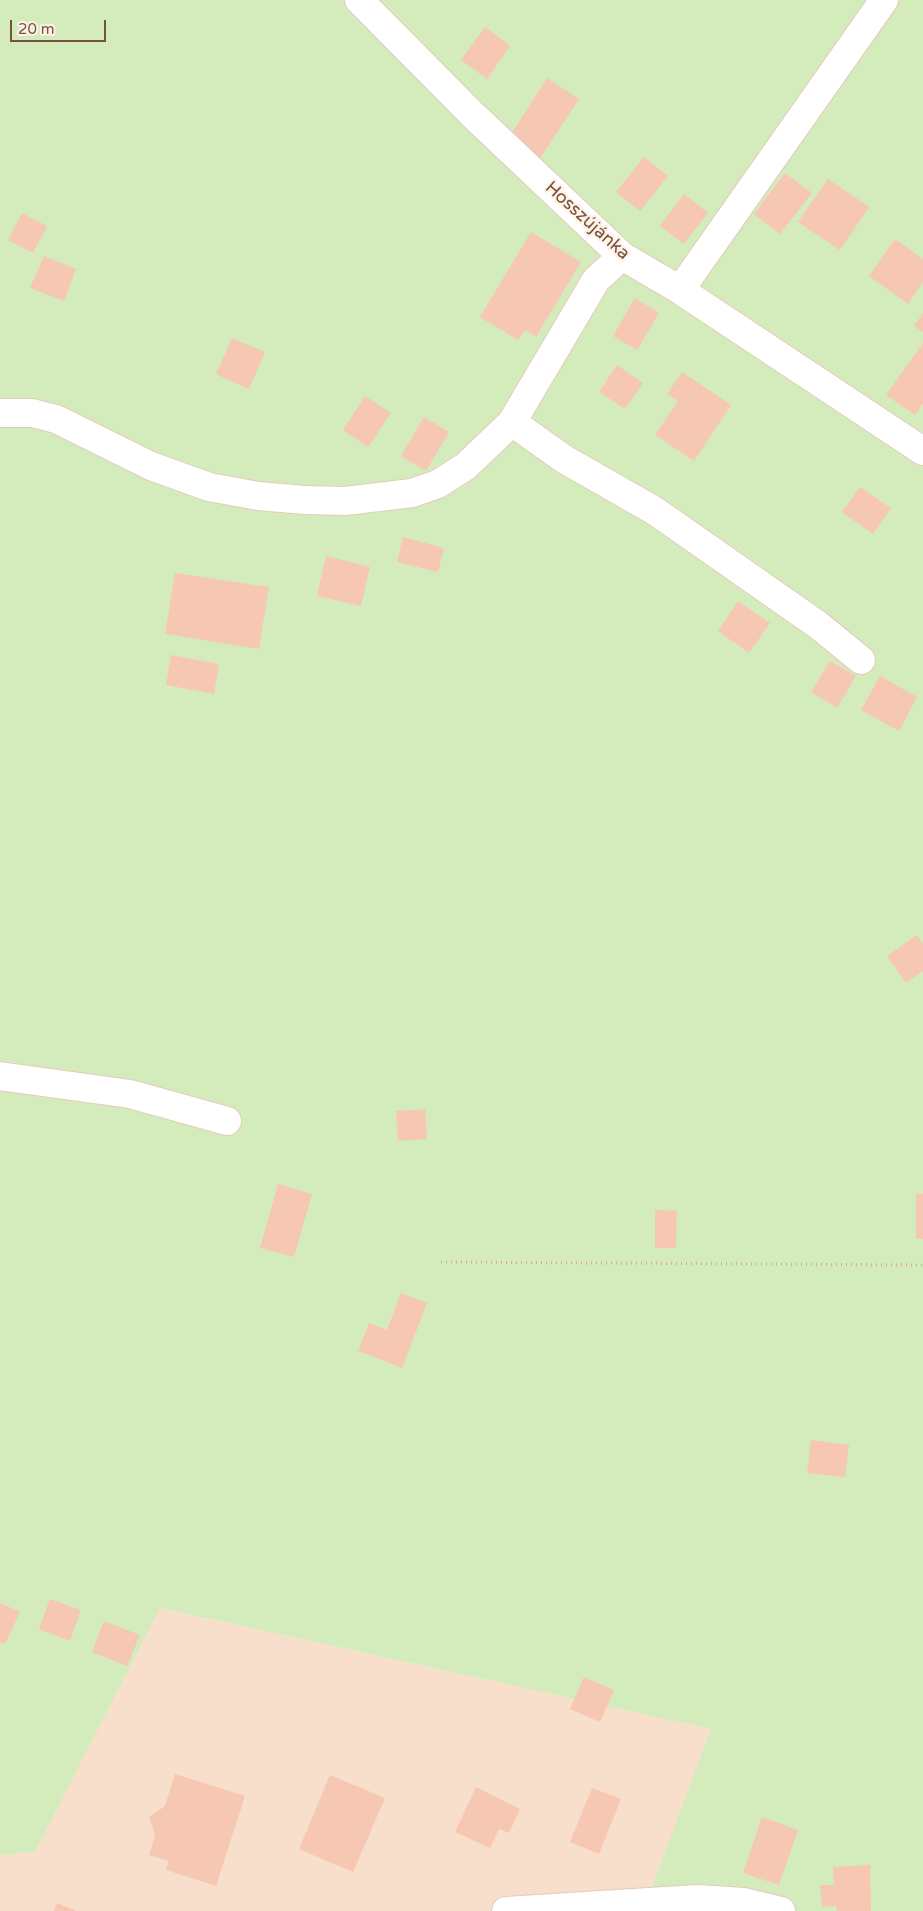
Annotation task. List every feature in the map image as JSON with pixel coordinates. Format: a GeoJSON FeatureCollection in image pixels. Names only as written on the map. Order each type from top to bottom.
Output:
{"type":"FeatureCollection","features":[{"type":"Feature","properties":{"kind":"street","name":"Hosszújánka"},"geometry":{"type":"LineString","coordinates":[[359,0],[472,114],[622,256],[680,290],[923,451]]}},
{"type":"Feature","properties":{"kind":"street"},"geometry":{"type":"LineString","coordinates":[[680,290],[884,0]]}},
{"type":"Feature","properties":{"kind":"street"},"geometry":{"type":"LineString","coordinates":[[0,413],[32,413],[56,419],[152,466],[209,487],[258,496],[337,501],[384,498],[412,493],[438,484],[466,466],[512,422],[596,280],[622,256]]}},
{"type":"Feature","properties":{"kind":"street"},"geometry":{"type":"LineString","coordinates":[[512,422],[564,459],[654,511],[818,625],[862,660]]}},
{"type":"Feature","properties":{"kind":"street"},"geometry":{"type":"LineString","coordinates":[[0,1076],[130,1094],[227,1120]]}},
{"type":"Feature","properties":{"kind":"street"},"geometry":{"type":"LineString","coordinates":[[506,1911],[696,1899],[744,1902],[781,1911]]}},
{"type":"Feature","properties":{"kind":"path"},"geometry":{"type":"LineString","coordinates":[[441,1262],[923,1264]]}},
{"type":"Feature","properties":{"kind":"shaded area"},"geometry":{"type":"Polygon","coordinates":[[[159,1608],[712,1729],[643,1911],[0,1911],[0,1855],[35,1852],[159,1608]]]}},
{"type":"Feature","properties":{"kind":"green space"},"geometry":{"type":"Polygon","coordinates":[[[0,0],[923,0],[923,1911],[643,1911],[711,1729],[160,1608],[35,1852],[0,1855],[0,0]]]}},
{"type":"Feature","properties":{"kind":"building"},"geometry":{"type":"Polygon","coordinates":[[[485,27],[510,46],[487,79],[461,60],[485,27]]]}},
{"type":"Feature","properties":{"kind":"building"},"geometry":{"type":"Polygon","coordinates":[[[547,78],[579,99],[539,160],[508,139],[547,78]]]}},
{"type":"Feature","properties":{"kind":"building"},"geometry":{"type":"Polygon","coordinates":[[[644,157],[668,176],[640,211],[616,192],[644,157]]]}},
{"type":"Feature","properties":{"kind":"building"},"geometry":{"type":"Polygon","coordinates":[[[785,173],[812,193],[780,234],[754,214],[785,173]]]}},
{"type":"Feature","properties":{"kind":"building"},"geometry":{"type":"Polygon","coordinates":[[[828,179],[869,207],[840,250],[798,222],[828,179]]]}},
{"type":"Feature","properties":{"kind":"building"},"geometry":{"type":"Polygon","coordinates":[[[684,194],[708,213],[684,244],[660,226],[684,194]]]}},
{"type":"Feature","properties":{"kind":"building"},"geometry":{"type":"Polygon","coordinates":[[[22,213],[47,226],[33,253],[8,240],[22,213]]]}},
{"type":"Feature","properties":{"kind":"building"},"geometry":{"type":"Polygon","coordinates":[[[531,232],[581,262],[536,337],[525,330],[518,340],[480,317],[531,232]]]}},
{"type":"Feature","properties":{"kind":"building"},"geometry":{"type":"Polygon","coordinates":[[[895,239],[923,259],[923,282],[908,304],[869,276],[895,239]]]}},
{"type":"Feature","properties":{"kind":"building"},"geometry":{"type":"Polygon","coordinates":[[[44,256],[76,269],[64,301],[30,288],[44,256]]]}},
{"type":"Feature","properties":{"kind":"building"},"geometry":{"type":"Polygon","coordinates":[[[635,298],[659,313],[637,350],[613,336],[635,298]]]}},
{"type":"Feature","properties":{"kind":"building"},"geometry":{"type":"Polygon","coordinates":[[[923,313],[923,332],[914,326],[923,313]]]}},
{"type":"Feature","properties":{"kind":"building"},"geometry":{"type":"Polygon","coordinates":[[[232,338],[265,352],[249,389],[216,374],[232,338]]]}},
{"type":"Feature","properties":{"kind":"building"},"geometry":{"type":"Polygon","coordinates":[[[923,343],[923,403],[915,415],[886,395],[923,343]]]}},
{"type":"Feature","properties":{"kind":"building"},"geometry":{"type":"Polygon","coordinates":[[[617,365],[643,383],[625,409],[599,392],[617,365]]]}},
{"type":"Feature","properties":{"kind":"building"},"geometry":{"type":"Polygon","coordinates":[[[682,372],[731,405],[694,461],[655,435],[678,401],[667,394],[682,372]]]}},
{"type":"Feature","properties":{"kind":"building"},"geometry":{"type":"Polygon","coordinates":[[[365,396],[391,413],[368,447],[343,430],[365,396]]]}},
{"type":"Feature","properties":{"kind":"building"},"geometry":{"type":"Polygon","coordinates":[[[424,417],[449,432],[426,471],[401,456],[424,417]]]}},
{"type":"Feature","properties":{"kind":"building"},"geometry":{"type":"Polygon","coordinates":[[[860,487],[891,508],[873,534],[842,512],[860,487]]]}},
{"type":"Feature","properties":{"kind":"building"},"geometry":{"type":"Polygon","coordinates":[[[403,537],[444,548],[438,572],[397,562],[403,537]]]}},
{"type":"Feature","properties":{"kind":"building"},"geometry":{"type":"Polygon","coordinates":[[[326,556],[370,567],[361,606],[317,596],[326,556]]]}},
{"type":"Feature","properties":{"kind":"building"},"geometry":{"type":"Polygon","coordinates":[[[175,573],[269,587],[259,649],[165,634],[175,573]]]}},
{"type":"Feature","properties":{"kind":"building"},"geometry":{"type":"Polygon","coordinates":[[[738,601],[770,623],[749,653],[718,631],[738,601]]]}},
{"type":"Feature","properties":{"kind":"building"},"geometry":{"type":"Polygon","coordinates":[[[171,655],[219,664],[214,694],[166,685],[171,655]]]}},
{"type":"Feature","properties":{"kind":"building"},"geometry":{"type":"Polygon","coordinates":[[[830,661],[856,676],[837,708],[811,692],[830,661]]]}},
{"type":"Feature","properties":{"kind":"building"},"geometry":{"type":"Polygon","coordinates":[[[880,676],[917,697],[899,731],[861,710],[880,676]]]}},
{"type":"Feature","properties":{"kind":"building"},"geometry":{"type":"Polygon","coordinates":[[[917,935],[923,944],[923,971],[906,983],[887,956],[917,935]]]}},
{"type":"Feature","properties":{"kind":"building"},"geometry":{"type":"Polygon","coordinates":[[[425,1109],[427,1139],[398,1141],[396,1111],[425,1109]]]}},
{"type":"Feature","properties":{"kind":"building"},"geometry":{"type":"Polygon","coordinates":[[[278,1184],[312,1194],[294,1257],[260,1248],[278,1184]]]}},
{"type":"Feature","properties":{"kind":"building"},"geometry":{"type":"Polygon","coordinates":[[[916,1194],[923,1194],[923,1239],[916,1239],[916,1194]]]}},
{"type":"Feature","properties":{"kind":"building"},"geometry":{"type":"Polygon","coordinates":[[[655,1210],[677,1211],[676,1248],[655,1248],[655,1210]]]}},
{"type":"Feature","properties":{"kind":"building"},"geometry":{"type":"Polygon","coordinates":[[[401,1293],[427,1303],[402,1368],[358,1351],[369,1323],[387,1330],[401,1293]]]}},
{"type":"Feature","properties":{"kind":"building"},"geometry":{"type":"Polygon","coordinates":[[[811,1440],[849,1445],[845,1477],[807,1473],[811,1440]]]}},
{"type":"Feature","properties":{"kind":"building"},"geometry":{"type":"Polygon","coordinates":[[[50,1599],[81,1610],[70,1641],[39,1629],[50,1599]]]}},
{"type":"Feature","properties":{"kind":"building"},"geometry":{"type":"Polygon","coordinates":[[[0,1603],[20,1612],[5,1644],[0,1642],[0,1603]]]}},
{"type":"Feature","properties":{"kind":"building"},"geometry":{"type":"Polygon","coordinates":[[[104,1621],[140,1635],[127,1666],[92,1652],[104,1621]]]}},
{"type":"Feature","properties":{"kind":"building"},"geometry":{"type":"Polygon","coordinates":[[[584,1677],[614,1690],[600,1722],[570,1709],[584,1677]]]}},
{"type":"Feature","properties":{"kind":"building"},"geometry":{"type":"Polygon","coordinates":[[[175,1774],[245,1796],[216,1886],[166,1870],[169,1861],[149,1855],[155,1835],[149,1817],[165,1806],[175,1774]]]}},
{"type":"Feature","properties":{"kind":"building"},"geometry":{"type":"Polygon","coordinates":[[[330,1775],[385,1798],[353,1872],[299,1849],[330,1775]]]}},
{"type":"Feature","properties":{"kind":"building"},"geometry":{"type":"Polygon","coordinates":[[[476,1787],[520,1809],[509,1833],[499,1829],[490,1848],[455,1832],[476,1787]]]}},
{"type":"Feature","properties":{"kind":"building"},"geometry":{"type":"Polygon","coordinates":[[[592,1788],[621,1799],[599,1854],[570,1842],[592,1788]]]}},
{"type":"Feature","properties":{"kind":"building"},"geometry":{"type":"Polygon","coordinates":[[[762,1817],[798,1830],[779,1885],[743,1873],[762,1817]]]}},
{"type":"Feature","properties":{"kind":"building"},"geometry":{"type":"Polygon","coordinates":[[[870,1865],[871,1911],[837,1911],[836,1906],[822,1907],[820,1885],[834,1885],[833,1867],[870,1865]]]}},
{"type":"Feature","properties":{"kind":"building"},"geometry":{"type":"Polygon","coordinates":[[[57,1903],[76,1911],[54,1911],[57,1903]]]}}]}
